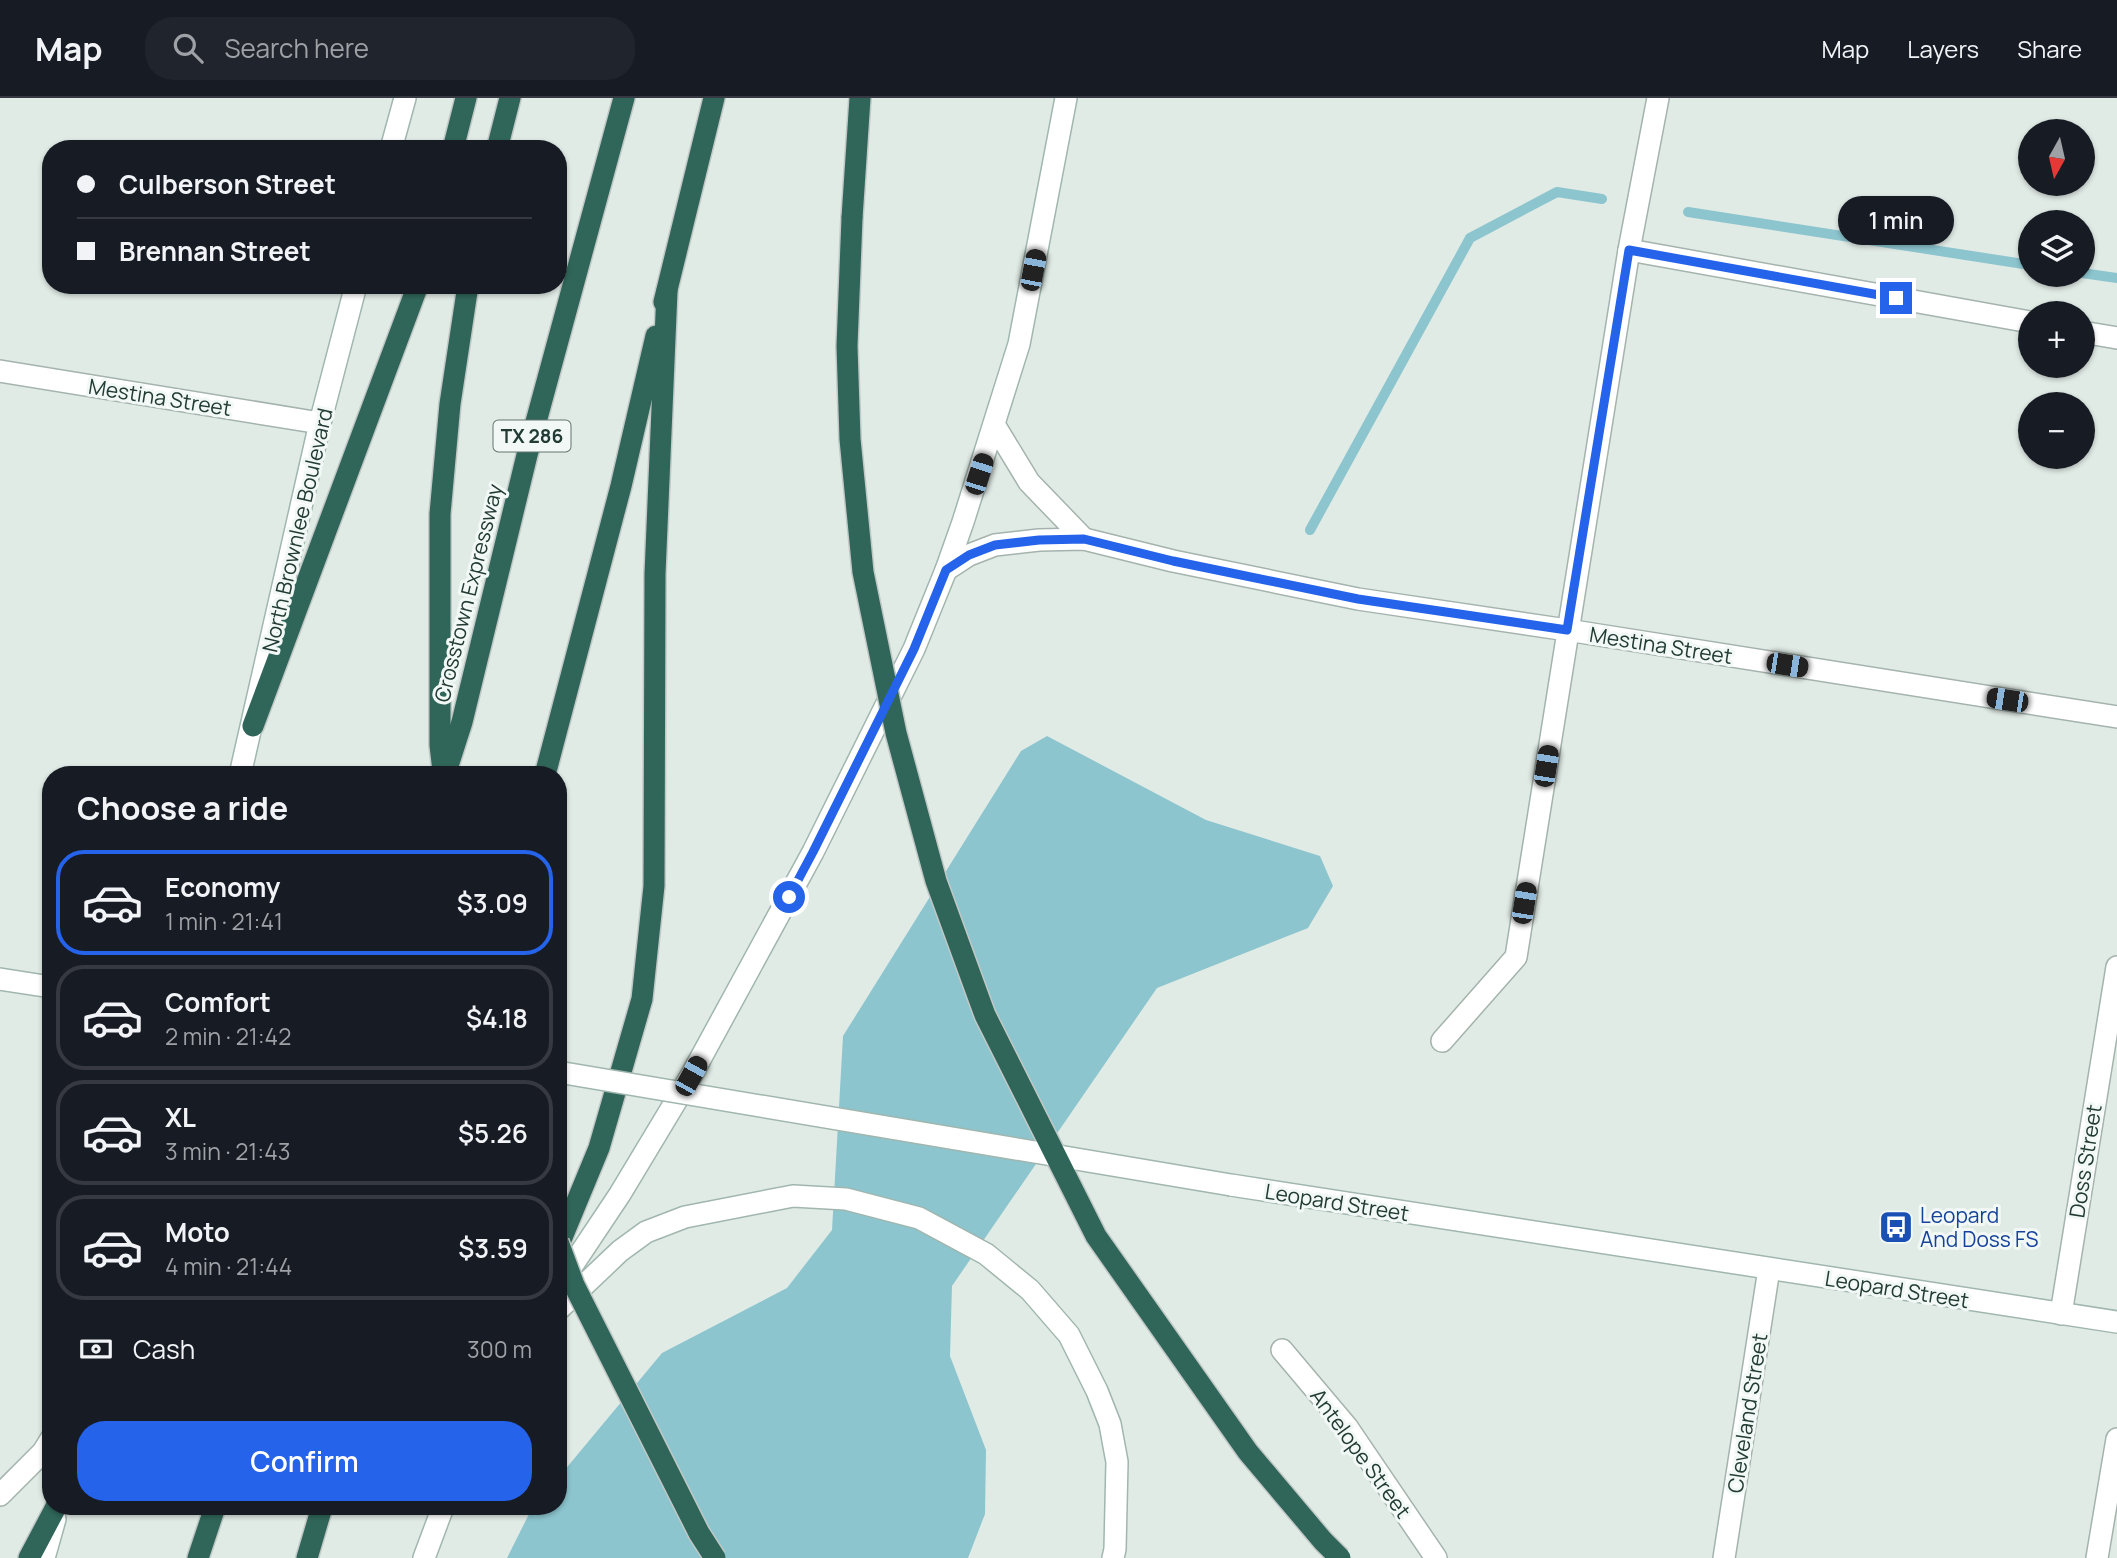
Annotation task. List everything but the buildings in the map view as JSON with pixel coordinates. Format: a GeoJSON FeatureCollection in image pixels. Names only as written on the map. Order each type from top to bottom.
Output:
{"type":"FeatureCollection","features":[{"type":"Feature","properties":{"kind":"highway"},"geometry":{"type":"LineString","coordinates":[[455,140],[466,98]]}},
{"type":"Feature","properties":{"kind":"highway"},"geometry":{"type":"LineString","coordinates":[[499,140],[510,98]]}},
{"type":"Feature","properties":{"kind":"highway","name":"Crosstown Expressway"},"geometry":{"type":"LineString","coordinates":[[447,766],[462,722],[527,455],[624,98]]}},
{"type":"Feature","properties":{"kind":"highway"},"geometry":{"type":"LineString","coordinates":[[547,766],[621,486],[714,98]]}},
{"type":"Feature","properties":{"kind":"highway"},"geometry":{"type":"LineString","coordinates":[[860,98],[847,346],[850,439],[863,572],[896,733],[940,894],[985,1015],[1096,1236],[1248,1452],[1340,1558]]}},
{"type":"Feature","properties":{"kind":"highway"},"geometry":{"type":"LineString","coordinates":[[567,1224],[599,1149],[642,999],[654,886],[655,574],[667,290]]}},
{"type":"Feature","properties":{"kind":"highway"},"geometry":{"type":"LineString","coordinates":[[253,726],[415,294]]}},
{"type":"Feature","properties":{"kind":"highway"},"geometry":{"type":"LineString","coordinates":[[443,766],[440,745],[440,514],[450,404],[467,294]]}},
{"type":"Feature","properties":{"kind":"highway"},"geometry":{"type":"LineString","coordinates":[[567,1268],[699,1533],[715,1558]]}},
{"type":"Feature","properties":{"kind":"highway"},"geometry":{"type":"LineString","coordinates":[[29,1558],[53,1515]]}},
{"type":"Feature","properties":{"kind":"highway"},"geometry":{"type":"LineString","coordinates":[[198,1558],[212,1515]]}},
{"type":"Feature","properties":{"kind":"highway"},"geometry":{"type":"LineString","coordinates":[[307,1558],[320,1515]]}},
{"type":"Feature","properties":{"kind":"main road"},"geometry":{"type":"LineString","coordinates":[[393,140],[405,98]]}},
{"type":"Feature","properties":{"kind":"main road"},"geometry":{"type":"LineString","coordinates":[[567,1274],[620,1194],[691,1076],[813,852],[914,649],[946,570],[995,426],[1019,344],[1066,98]]}},
{"type":"Feature","properties":{"kind":"main road"},"geometry":{"type":"LineString","coordinates":[[1442,1041],[1516,957],[1629,250],[1658,98]]}},
{"type":"Feature","properties":{"kind":"main road"},"geometry":{"type":"LineString","coordinates":[[1629,250],[2018,321]]}},
{"type":"Feature","properties":{"kind":"main road","name":"North Brownlee Boulevard"},"geometry":{"type":"LineString","coordinates":[[242,766],[320,423],[354,294]]}},
{"type":"Feature","properties":{"kind":"main road"},"geometry":{"type":"LineString","coordinates":[[2095,334],[2117,338]]}},
{"type":"Feature","properties":{"kind":"main road","name":"Mestina Street"},"geometry":{"type":"LineString","coordinates":[[0,371],[320,423]]}},
{"type":"Feature","properties":{"kind":"main road"},"geometry":{"type":"LineString","coordinates":[[995,426],[1029,482],[1084,539]]}},
{"type":"Feature","properties":{"kind":"main road","name":"Mestina Street"},"geometry":{"type":"LineString","coordinates":[[946,570],[969,555],[995,545],[1084,539],[1173,561],[1358,599],[2117,717]]}},
{"type":"Feature","properties":{"kind":"main road","name":"Doss Street"},"geometry":{"type":"LineString","coordinates":[[2061,1314],[2117,967]]}},
{"type":"Feature","properties":{"kind":"main road"},"geometry":{"type":"LineString","coordinates":[[0,979],[42,986]]}},
{"type":"Feature","properties":{"kind":"main road","name":"Leopard Street"},"geometry":{"type":"LineString","coordinates":[[567,1074],[1231,1185],[2117,1322]]}},
{"type":"Feature","properties":{"kind":"main road"},"geometry":{"type":"LineString","coordinates":[[567,1301],[620,1251],[646,1232],[685,1217],[793,1196],[846,1199],[919,1218],[986,1254],[1030,1290],[1069,1335],[1110,1424],[1117,1462],[1113,1558]]}},
{"type":"Feature","properties":{"kind":"main road","name":"Cleveland Street"},"geometry":{"type":"LineString","coordinates":[[1724,1558],[1769,1269]]}},
{"type":"Feature","properties":{"kind":"main road","name":"Antelope Street"},"geometry":{"type":"LineString","coordinates":[[1282,1350],[1347,1426],[1436,1558]]}},
{"type":"Feature","properties":{"kind":"main road"},"geometry":{"type":"LineString","coordinates":[[2097,1558],[2117,1439]]}},
{"type":"Feature","properties":{"kind":"main road"},"geometry":{"type":"LineString","coordinates":[[0,1495],[42,1453]]}},
{"type":"Feature","properties":{"kind":"main road"},"geometry":{"type":"LineString","coordinates":[[44,1558],[55,1515]]}},
{"type":"Feature","properties":{"kind":"main road"},"geometry":{"type":"LineString","coordinates":[[424,1558],[440,1515]]}},
{"type":"Feature","properties":{"kind":"water"},"geometry":{"type":"Polygon","coordinates":[[[1047,736],[1206,820],[1320,856],[1333,886],[1308,928],[1157,988],[952,1286],[950,1356],[986,1450],[985,1514],[968,1558],[507,1558],[528,1515],[567,1515],[567,1467],[662,1353],[787,1288],[832,1230],[843,1036],[1021,751],[1047,736]]]}},
{"type":"Feature","properties":{"kind":"waterway"},"geometry":{"type":"LineString","coordinates":[[1310,530],[1470,238],[1557,192],[1602,199]]}},
{"type":"Feature","properties":{"kind":"waterway"},"geometry":{"type":"LineString","coordinates":[[1688,212],[2018,263]]}},
{"type":"Feature","properties":{"kind":"waterway"},"geometry":{"type":"LineString","coordinates":[[2095,275],[2117,278]]}},
{"type":"Feature","properties":{"kind":"place","name":"Leopard And Doss FS"},"geometry":{"type":"Point","coordinates":[1896,1227]}},
{"type":"Feature","properties":{"kind":"route"},"geometry":{"type":"LineString","coordinates":[[789,897],[914,649],[946,570],[969,555],[995,545],[1084,539],[1173,561],[1358,599],[1567,630],[1629,250],[1896,298]]}}]}
